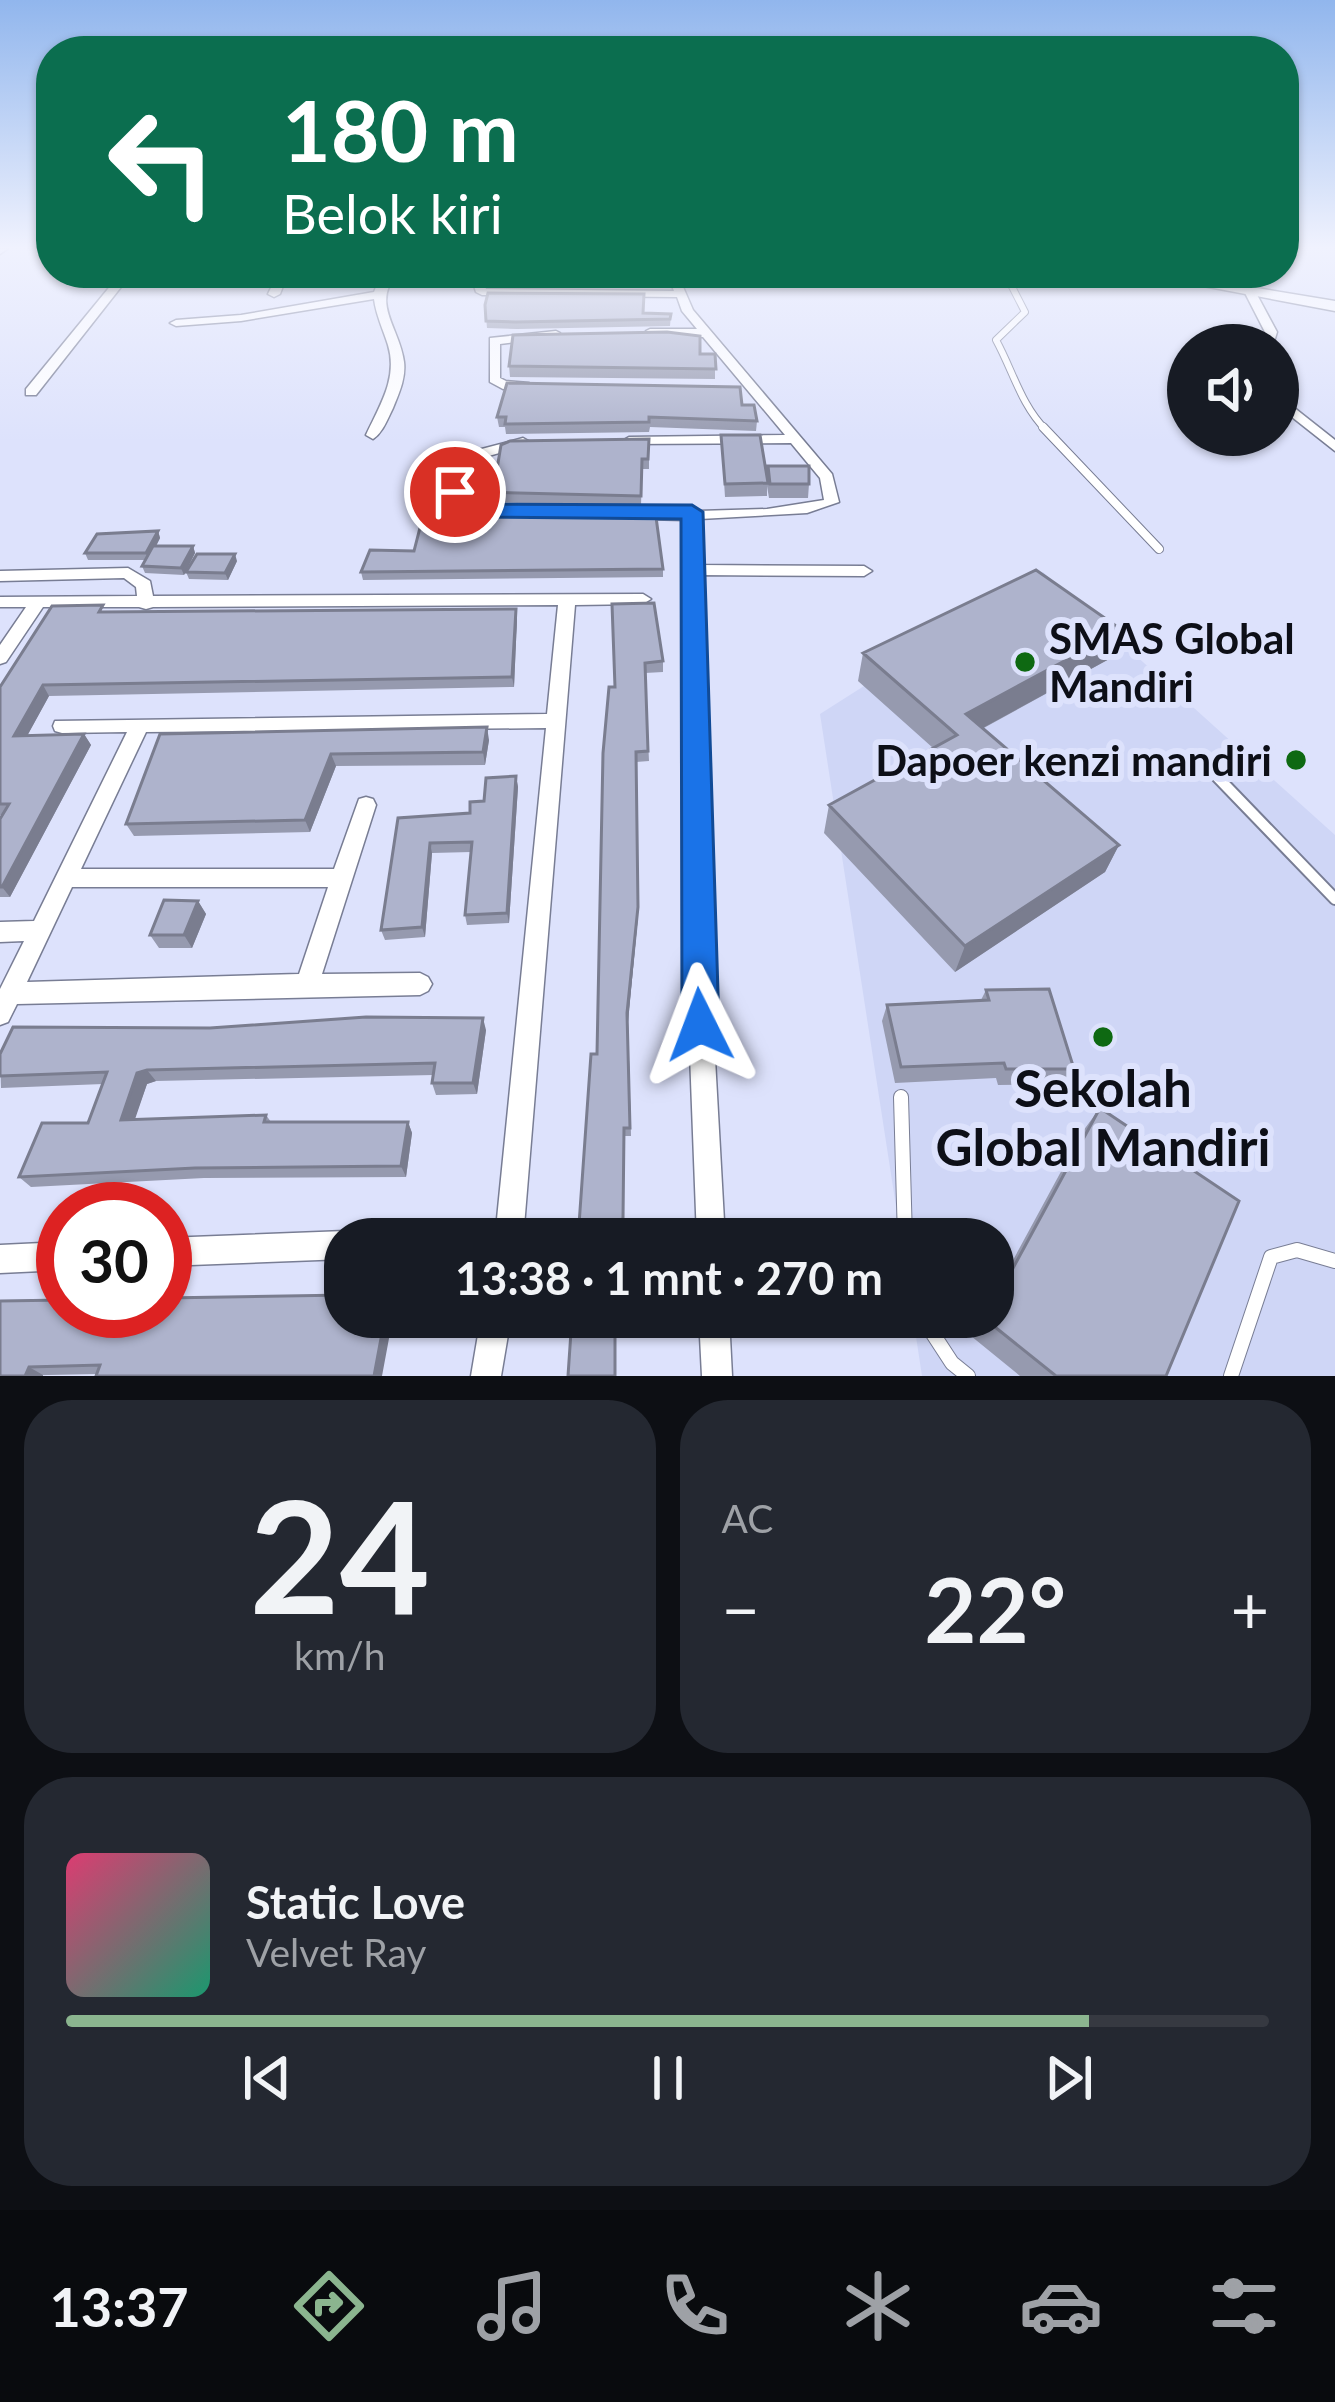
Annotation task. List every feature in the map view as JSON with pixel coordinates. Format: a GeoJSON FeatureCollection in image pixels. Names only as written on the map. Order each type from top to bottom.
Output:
{"type":"FeatureCollection","features":[{"type":"Feature","properties":{"kind":"street"},"geometry":{"type":"LineString","coordinates":[[31,392],[95,313]]}},
{"type":"Feature","properties":{"kind":"street"},"geometry":{"type":"LineString","coordinates":[[176,323],[269,313]]}},
{"type":"Feature","properties":{"kind":"street"},"geometry":{"type":"LineString","coordinates":[[374,435],[400,365],[383,313]]}},
{"type":"Feature","properties":{"kind":"street"},"geometry":{"type":"LineString","coordinates":[[552,442],[508,442],[479,454],[454,501],[472,511],[692,512],[815,509],[832,502],[833,488],[798,440],[690,313]]}},
{"type":"Feature","properties":{"kind":"street"},"geometry":{"type":"LineString","coordinates":[[643,334],[705,333]]}},
{"type":"Feature","properties":{"kind":"street"},"geometry":{"type":"LineString","coordinates":[[547,386],[497,383],[494,341],[581,334]]}},
{"type":"Feature","properties":{"kind":"street"},"geometry":{"type":"LineString","coordinates":[[734,388],[752,388]]}},
{"type":"Feature","properties":{"kind":"street"},"geometry":{"type":"LineString","coordinates":[[1299,416],[1335,446]]}},
{"type":"Feature","properties":{"kind":"street"},"geometry":{"type":"LineString","coordinates":[[619,441],[798,440]]}},
{"type":"Feature","properties":{"kind":"street"},"geometry":{"type":"LineString","coordinates":[[692,512],[695,896],[709,1218]]}},
{"type":"Feature","properties":{"kind":"street"},"geometry":{"type":"LineString","coordinates":[[690,570],[864,571]]}},
{"type":"Feature","properties":{"kind":"street"},"geometry":{"type":"LineString","coordinates":[[0,576],[128,574],[144,585],[146,604]]}},
{"type":"Feature","properties":{"kind":"street"},"geometry":{"type":"LineString","coordinates":[[0,602],[644,599]]}},
{"type":"Feature","properties":{"kind":"street"},"geometry":{"type":"LineString","coordinates":[[510,1218],[567,601]]}},
{"type":"Feature","properties":{"kind":"street"},"geometry":{"type":"LineString","coordinates":[[0,658],[37,603]]}},
{"type":"Feature","properties":{"kind":"street"},"geometry":{"type":"LineString","coordinates":[[62,726],[558,721]]}},
{"type":"Feature","properties":{"kind":"street"},"geometry":{"type":"LineString","coordinates":[[140,725],[6,1003],[308,982],[420,984]]}},
{"type":"Feature","properties":{"kind":"street"},"geometry":{"type":"LineString","coordinates":[[308,982],[338,878],[366,805]]}},
{"type":"Feature","properties":{"kind":"street"},"geometry":{"type":"LineString","coordinates":[[64,878],[338,878]]}},
{"type":"Feature","properties":{"kind":"street"},"geometry":{"type":"LineString","coordinates":[[0,932],[37,931]]}},
{"type":"Feature","properties":{"kind":"street"},"geometry":{"type":"LineString","coordinates":[[192,1251],[324,1246]]}},
{"type":"Feature","properties":{"kind":"street"},"geometry":{"type":"LineString","coordinates":[[0,1259],[36,1257]]}},
{"type":"Feature","properties":{"kind":"street"},"geometry":{"type":"LineString","coordinates":[[486,1376],[492,1338]]}},
{"type":"Feature","properties":{"kind":"street"},"geometry":{"type":"LineString","coordinates":[[715,1338],[717,1376]]}},
{"type":"Feature","properties":{"kind":"lane"},"geometry":{"type":"LineString","coordinates":[[1024,313],[996,340],[1018,380],[1025,409],[1159,549]]}},
{"type":"Feature","properties":{"kind":"lane"},"geometry":{"type":"LineString","coordinates":[[1201,760],[1335,899]]}},
{"type":"Feature","properties":{"kind":"lane"},"geometry":{"type":"LineString","coordinates":[[901,1097],[904,1218]]}},
{"type":"Feature","properties":{"kind":"lane"},"geometry":{"type":"LineString","coordinates":[[1232,1376],[1256,1290],[1271,1257],[1297,1250],[1335,1261]]}},
{"type":"Feature","properties":{"kind":"lane"},"geometry":{"type":"LineString","coordinates":[[936,1338],[952,1363],[968,1376]]}},
{"type":"Feature","properties":{"kind":"shaded area","name":"Sekolah Global Mandiri"},"geometry":{"type":"Polygon","coordinates":[[[1043,572],[1335,835],[1335,1376],[922,1376],[916,1338],[1014,1338],[1014,1218],[898,1218],[820,714],[1043,572]]]}},
{"type":"Feature","properties":{"kind":"building"},"geometry":{"type":"Polygon","coordinates":[[[486,313],[671,314],[670,319],[486,321],[486,313]]]}},
{"type":"Feature","properties":{"kind":"building"},"geometry":{"type":"Polygon","coordinates":[[[667,332],[700,336],[700,354],[715,354],[716,369],[509,366],[513,335],[667,332]]]}},
{"type":"Feature","properties":{"kind":"building"},"geometry":{"type":"Polygon","coordinates":[[[507,383],[740,387],[742,405],[754,405],[757,421],[649,417],[649,422],[505,424],[506,417],[497,417],[507,383]]]}},
{"type":"Feature","properties":{"kind":"building"},"geometry":{"type":"Polygon","coordinates":[[[721,435],[760,435],[768,483],[725,484],[721,435]]]}},
{"type":"Feature","properties":{"kind":"building"},"geometry":{"type":"Polygon","coordinates":[[[649,439],[648,459],[642,459],[641,496],[474,492],[477,470],[497,469],[501,445],[510,441],[649,439]]]}},
{"type":"Feature","properties":{"kind":"building"},"geometry":{"type":"Polygon","coordinates":[[[768,466],[809,466],[809,484],[770,484],[768,466]]]}},
{"type":"Feature","properties":{"kind":"building"},"geometry":{"type":"Polygon","coordinates":[[[472,512],[656,517],[663,569],[361,572],[370,550],[414,551],[422,520],[471,519],[472,512]]]}},
{"type":"Feature","properties":{"kind":"building"},"geometry":{"type":"Polygon","coordinates":[[[158,531],[146,553],[85,553],[97,534],[158,531]]]}},
{"type":"Feature","properties":{"kind":"building"},"geometry":{"type":"Polygon","coordinates":[[[153,546],[193,546],[181,568],[142,566],[153,546]]]}},
{"type":"Feature","properties":{"kind":"building"},"geometry":{"type":"Polygon","coordinates":[[[197,554],[235,554],[225,573],[186,572],[197,554]]]}},
{"type":"Feature","properties":{"kind":"building"},"geometry":{"type":"Polygon","coordinates":[[[1036,570],[1122,630],[966,714],[1119,845],[965,946],[829,805],[957,735],[863,653],[1036,570]]]}},
{"type":"Feature","properties":{"kind":"building"},"geometry":{"type":"Polygon","coordinates":[[[654,603],[663,661],[645,663],[648,751],[636,752],[638,907],[627,1013],[630,1128],[624,1128],[623,1218],[579,1218],[591,1054],[597,1054],[603,753],[609,687],[615,687],[612,604],[654,603]]]}},
{"type":"Feature","properties":{"kind":"building"},"geometry":{"type":"Polygon","coordinates":[[[103,605],[99,612],[516,609],[512,677],[43,685],[14,736],[84,734],[0,887],[0,819],[9,804],[0,804],[0,687],[52,606],[103,605]]]}},
{"type":"Feature","properties":{"kind":"building"},"geometry":{"type":"Polygon","coordinates":[[[487,727],[483,752],[331,754],[305,820],[126,824],[160,734],[487,727]]]}},
{"type":"Feature","properties":{"kind":"building"},"geometry":{"type":"Polygon","coordinates":[[[516,776],[507,913],[465,915],[472,842],[430,843],[422,927],[381,930],[398,818],[470,813],[470,802],[484,801],[486,778],[516,776]]]}},
{"type":"Feature","properties":{"kind":"building"},"geometry":{"type":"Polygon","coordinates":[[[164,900],[198,901],[184,935],[150,935],[164,900]]]}},
{"type":"Feature","properties":{"kind":"building"},"geometry":{"type":"Polygon","coordinates":[[[1049,989],[1074,1069],[1006,1069],[1004,1063],[901,1067],[887,1005],[989,1000],[986,990],[1049,989]]]}},
{"type":"Feature","properties":{"kind":"building"},"geometry":{"type":"Polygon","coordinates":[[[366,1017],[483,1018],[473,1083],[432,1083],[435,1063],[147,1070],[137,1073],[121,1120],[266,1115],[264,1122],[408,1122],[401,1166],[195,1168],[19,1177],[42,1123],[88,1123],[107,1072],[0,1076],[0,1054],[13,1027],[210,1028],[366,1017]]]}},
{"type":"Feature","properties":{"kind":"building"},"geometry":{"type":"Polygon","coordinates":[[[1100,1108],[1239,1201],[1166,1376],[1056,1376],[1009,1338],[1014,1338],[1014,1266],[1100,1108]]]}},
{"type":"Feature","properties":{"kind":"building"},"geometry":{"type":"Polygon","coordinates":[[[324,1295],[324,1338],[381,1338],[374,1376],[96,1376],[100,1365],[29,1367],[25,1376],[0,1376],[0,1301],[36,1300],[36,1338],[192,1338],[192,1298],[324,1295]]]}},
{"type":"Feature","properties":{"kind":"building"},"geometry":{"type":"Polygon","coordinates":[[[571,1338],[615,1338],[615,1376],[568,1376],[571,1338]]]}},
{"type":"Feature","properties":{"kind":"place","name":"SMAS Global Mandiri"},"geometry":{"type":"Point","coordinates":[1025,662]}},
{"type":"Feature","properties":{"kind":"place","name":"Dapoer kenzi mandiri"},"geometry":{"type":"Point","coordinates":[1296,760]}},
{"type":"Feature","properties":{"kind":"place","name":"Sekolah Global Mandiri"},"geometry":{"type":"Point","coordinates":[1103,1037]}},
{"type":"Feature","properties":{"kind":"route"},"geometry":{"type":"LineString","coordinates":[[455,492],[454,501],[472,511],[692,512],[700,1025]]}}]}
